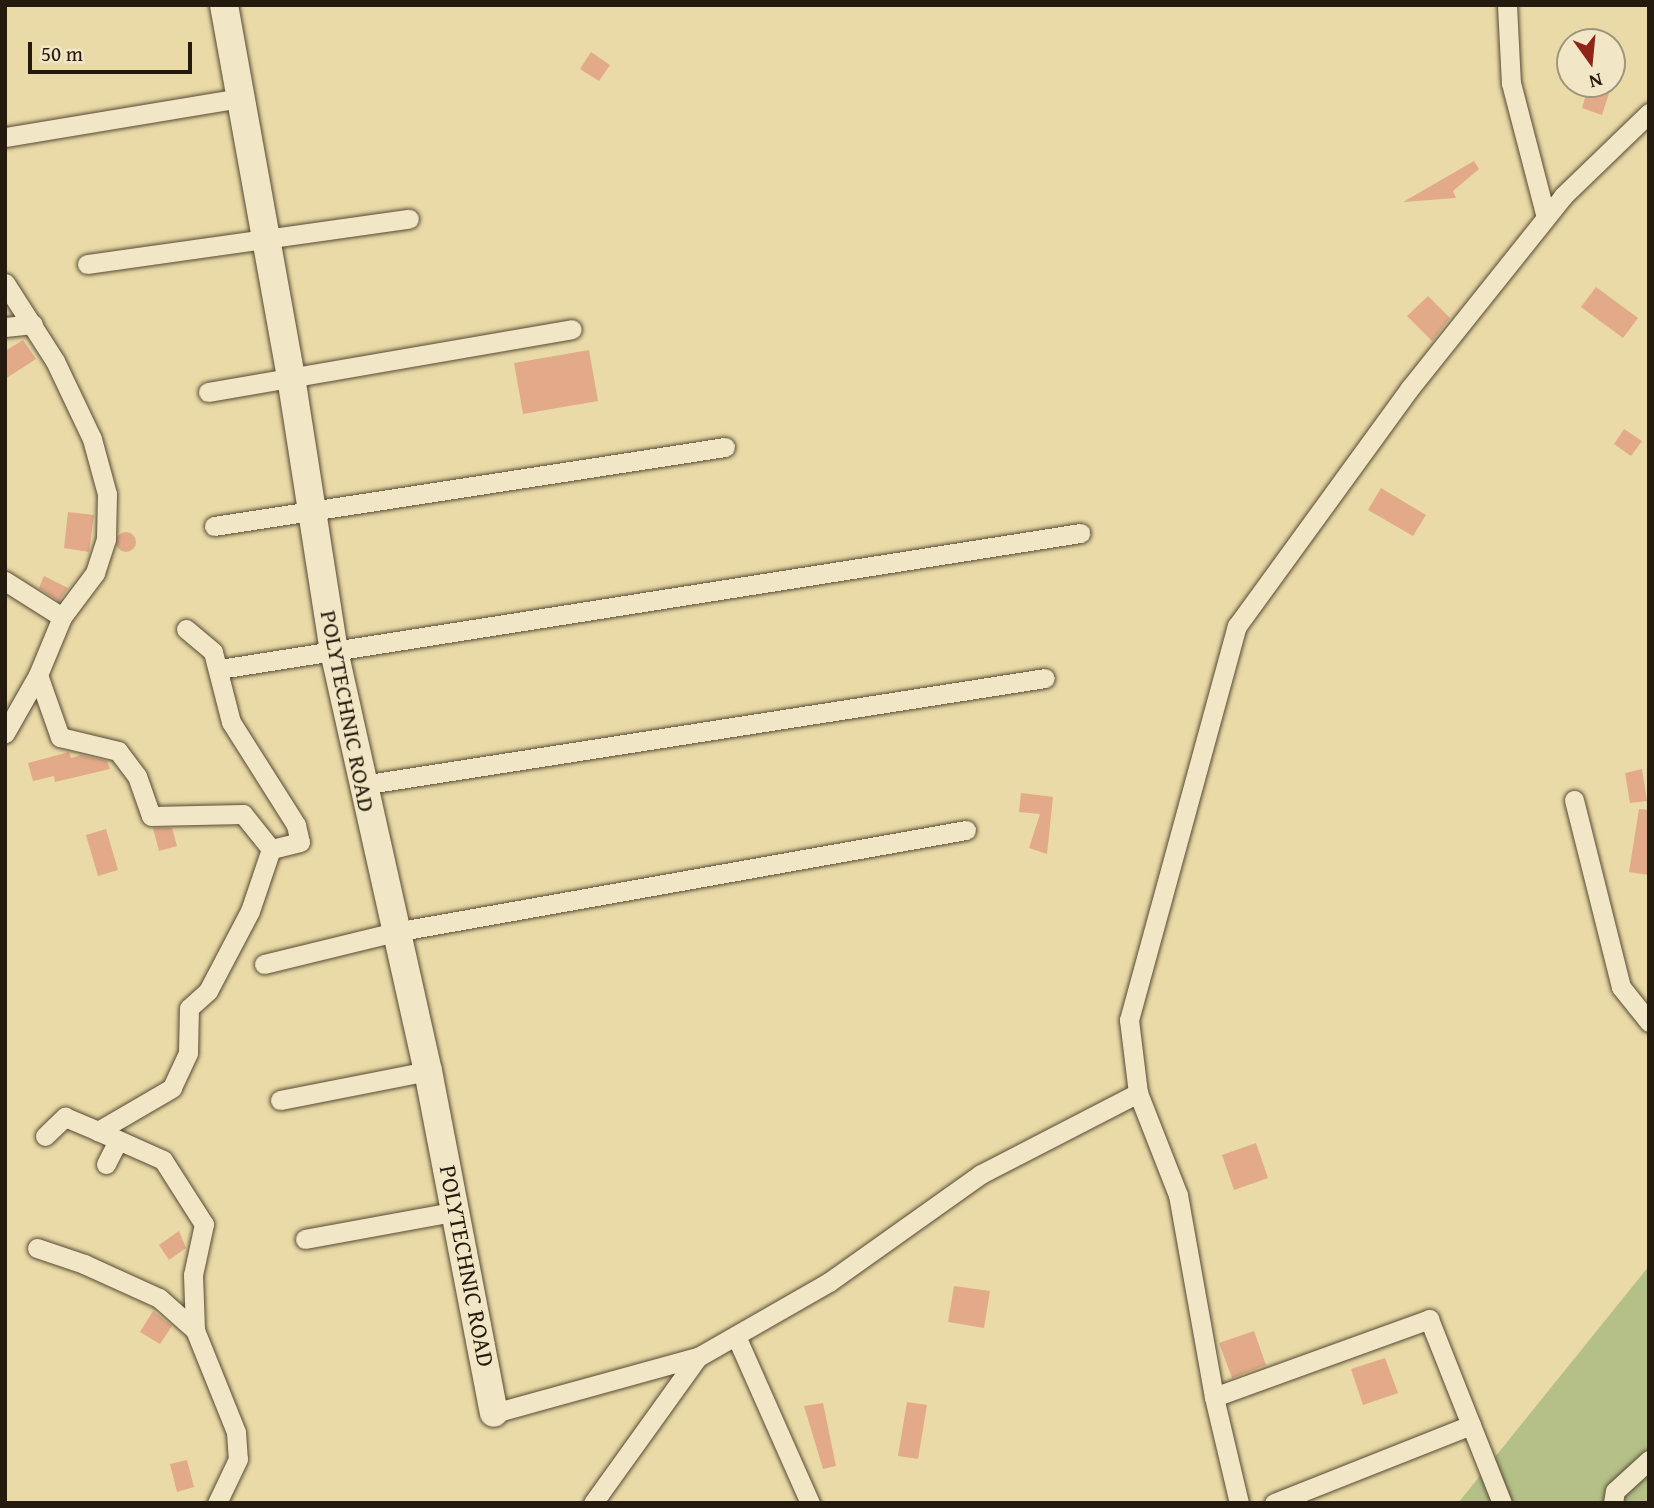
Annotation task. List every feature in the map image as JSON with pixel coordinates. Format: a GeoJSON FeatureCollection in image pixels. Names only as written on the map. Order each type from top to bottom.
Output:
{"type":"FeatureCollection","features":[{"type":"Feature","properties":{"kind":"street","name":"POLYTECHNIC ROAD"},"geometry":{"type":"LineString","coordinates":[[224,5],[264,240],[292,377],[334,651],[395,932],[429,1071],[494,1413]]}},
{"type":"Feature","properties":{"kind":"street"},"geometry":{"type":"LineString","coordinates":[[1507,5],[1511,83],[1546,217]]}},
{"type":"Feature","properties":{"kind":"street"},"geometry":{"type":"LineString","coordinates":[[5,137],[241,98]]}},
{"type":"Feature","properties":{"kind":"street"},"geometry":{"type":"LineString","coordinates":[[1240,1503],[1214,1397],[1178,1195],[1138,1093],[1129,1020],[1237,626],[1410,388],[1546,217],[1649,113]]}},
{"type":"Feature","properties":{"kind":"street"},"geometry":{"type":"LineString","coordinates":[[87,264],[410,219]]}},
{"type":"Feature","properties":{"kind":"street"},"geometry":{"type":"LineString","coordinates":[[5,284],[33,324],[92,439],[107,494],[107,539],[94,573],[62,617],[38,675],[5,733]]}},
{"type":"Feature","properties":{"kind":"street"},"geometry":{"type":"LineString","coordinates":[[5,327],[33,324]]}},
{"type":"Feature","properties":{"kind":"street"},"geometry":{"type":"LineString","coordinates":[[208,392],[572,329]]}},
{"type":"Feature","properties":{"kind":"street"},"geometry":{"type":"LineString","coordinates":[[214,526],[725,447]]}},
{"type":"Feature","properties":{"kind":"street"},"geometry":{"type":"LineString","coordinates":[[226,668],[1080,533]]}},
{"type":"Feature","properties":{"kind":"street"},"geometry":{"type":"LineString","coordinates":[[5,582],[62,617]]}},
{"type":"Feature","properties":{"kind":"street"},"geometry":{"type":"LineString","coordinates":[[186,629],[213,652],[231,722],[296,824],[300,842],[271,849]]}},
{"type":"Feature","properties":{"kind":"street"},"geometry":{"type":"LineString","coordinates":[[38,675],[60,737],[118,751],[137,776],[150,816],[243,814],[271,849]]}},
{"type":"Feature","properties":{"kind":"street"},"geometry":{"type":"LineString","coordinates":[[362,785],[1045,678]]}},
{"type":"Feature","properties":{"kind":"street"},"geometry":{"type":"LineString","coordinates":[[1574,800],[1621,987],[1649,1022]]}},
{"type":"Feature","properties":{"kind":"street"},"geometry":{"type":"LineString","coordinates":[[264,964],[395,932],[966,830]]}},
{"type":"Feature","properties":{"kind":"street"},"geometry":{"type":"LineString","coordinates":[[98,1131],[172,1088],[188,1054],[189,1008],[208,991],[250,911],[271,849]]}},
{"type":"Feature","properties":{"kind":"street"},"geometry":{"type":"LineString","coordinates":[[280,1100],[429,1071]]}},
{"type":"Feature","properties":{"kind":"street"},"geometry":{"type":"LineString","coordinates":[[494,1413],[698,1357],[829,1282],[981,1174],[1138,1093]]}},
{"type":"Feature","properties":{"kind":"street"},"geometry":{"type":"LineString","coordinates":[[45,1136],[65,1117],[163,1160],[204,1224],[193,1275],[195,1330],[236,1432],[238,1459],[217,1503]]}},
{"type":"Feature","properties":{"kind":"street"},"geometry":{"type":"LineString","coordinates":[[106,1164],[117,1142]]}},
{"type":"Feature","properties":{"kind":"street"},"geometry":{"type":"LineString","coordinates":[[305,1239],[457,1211]]}},
{"type":"Feature","properties":{"kind":"street"},"geometry":{"type":"LineString","coordinates":[[37,1248],[84,1264],[159,1298],[195,1330]]}},
{"type":"Feature","properties":{"kind":"street"},"geometry":{"type":"LineString","coordinates":[[1214,1397],[1429,1320],[1502,1503]]}},
{"type":"Feature","properties":{"kind":"street"},"geometry":{"type":"LineString","coordinates":[[736,1336],[810,1503]]}},
{"type":"Feature","properties":{"kind":"street"},"geometry":{"type":"LineString","coordinates":[[593,1503],[698,1357]]}},
{"type":"Feature","properties":{"kind":"street"},"geometry":{"type":"LineString","coordinates":[[1274,1503],[1471,1424]]}},
{"type":"Feature","properties":{"kind":"street"},"geometry":{"type":"LineString","coordinates":[[1613,1503],[1615,1491],[1649,1460]]}},
{"type":"Feature","properties":{"kind":"green space"},"geometry":{"type":"Polygon","coordinates":[[[1649,1266],[1649,1503],[1458,1503],[1649,1266]]]}},
{"type":"Feature","properties":{"kind":"building"},"geometry":{"type":"Polygon","coordinates":[[[591,52],[610,65],[599,81],[580,69],[591,52]]]}},
{"type":"Feature","properties":{"kind":"building"},"geometry":{"type":"Polygon","coordinates":[[[1585,98],[1607,98],[1602,115],[1582,108],[1585,98]]]}},
{"type":"Feature","properties":{"kind":"building"},"geometry":{"type":"Polygon","coordinates":[[[1474,161],[1479,169],[1453,191],[1456,198],[1403,202],[1474,161]]]}},
{"type":"Feature","properties":{"kind":"building"},"geometry":{"type":"Polygon","coordinates":[[[1596,287],[1638,318],[1623,338],[1581,307],[1596,287]]]}},
{"type":"Feature","properties":{"kind":"building"},"geometry":{"type":"Polygon","coordinates":[[[1428,296],[1450,318],[1432,341],[1407,316],[1428,296]]]}},
{"type":"Feature","properties":{"kind":"building"},"geometry":{"type":"Polygon","coordinates":[[[23,340],[36,359],[5,379],[5,351],[23,340]]]}},
{"type":"Feature","properties":{"kind":"building"},"geometry":{"type":"Polygon","coordinates":[[[589,350],[598,401],[523,414],[514,363],[589,350]]]}},
{"type":"Feature","properties":{"kind":"building"},"geometry":{"type":"Polygon","coordinates":[[[1624,429],[1642,441],[1631,456],[1614,444],[1624,429]]]}},
{"type":"Feature","properties":{"kind":"building"},"geometry":{"type":"Polygon","coordinates":[[[1381,488],[1426,515],[1413,536],[1368,510],[1381,488]]]}},
{"type":"Feature","properties":{"kind":"building"},"geometry":{"type":"Polygon","coordinates":[[[68,512],[94,515],[89,552],[64,548],[68,512]]]}},
{"type":"Feature","properties":{"kind":"building"},"geometry":{"type":"Polygon","coordinates":[[[126,532],[133,535],[136,542],[133,549],[126,552],[119,549],[116,542],[119,535],[126,532]]]}},
{"type":"Feature","properties":{"kind":"building"},"geometry":{"type":"Polygon","coordinates":[[[44,576],[68,588],[59,601],[39,588],[44,576]]]}},
{"type":"Feature","properties":{"kind":"building"},"geometry":{"type":"Polygon","coordinates":[[[69,752],[71,758],[81,755],[107,761],[110,769],[55,782],[54,776],[33,781],[28,763],[69,752]]]}},
{"type":"Feature","properties":{"kind":"building"},"geometry":{"type":"Polygon","coordinates":[[[1642,769],[1647,801],[1630,803],[1625,773],[1642,769]]]}},
{"type":"Feature","properties":{"kind":"building"},"geometry":{"type":"Polygon","coordinates":[[[1021,793],[1053,797],[1047,854],[1029,848],[1040,814],[1019,812],[1021,793]]]}},
{"type":"Feature","properties":{"kind":"building"},"geometry":{"type":"Polygon","coordinates":[[[1639,809],[1649,810],[1649,875],[1629,872],[1639,809]]]}},
{"type":"Feature","properties":{"kind":"building"},"geometry":{"type":"Polygon","coordinates":[[[153,828],[172,828],[177,846],[159,851],[153,828]]]}},
{"type":"Feature","properties":{"kind":"building"},"geometry":{"type":"Polygon","coordinates":[[[106,829],[118,870],[98,876],[86,835],[106,829]]]}},
{"type":"Feature","properties":{"kind":"building"},"geometry":{"type":"Polygon","coordinates":[[[1256,1143],[1268,1178],[1234,1190],[1222,1155],[1256,1143]]]}},
{"type":"Feature","properties":{"kind":"building"},"geometry":{"type":"Polygon","coordinates":[[[179,1231],[186,1248],[169,1260],[159,1245],[179,1231]]]}},
{"type":"Feature","properties":{"kind":"building"},"geometry":{"type":"Polygon","coordinates":[[[954,1286],[990,1291],[984,1328],[948,1322],[954,1286]]]}},
{"type":"Feature","properties":{"kind":"building"},"geometry":{"type":"Polygon","coordinates":[[[153,1311],[172,1326],[160,1344],[140,1332],[153,1311]]]}},
{"type":"Feature","properties":{"kind":"building"},"geometry":{"type":"Polygon","coordinates":[[[1254,1331],[1266,1365],[1232,1378],[1219,1343],[1254,1331]]]}},
{"type":"Feature","properties":{"kind":"building"},"geometry":{"type":"Polygon","coordinates":[[[1385,1358],[1398,1393],[1363,1405],[1351,1369],[1385,1358]]]}},
{"type":"Feature","properties":{"kind":"building"},"geometry":{"type":"Polygon","coordinates":[[[907,1402],[927,1405],[918,1459],[898,1456],[907,1402]]]}},
{"type":"Feature","properties":{"kind":"building"},"geometry":{"type":"Polygon","coordinates":[[[823,1403],[836,1466],[823,1469],[804,1406],[823,1403]]]}},
{"type":"Feature","properties":{"kind":"building"},"geometry":{"type":"Polygon","coordinates":[[[187,1460],[194,1487],[177,1492],[170,1464],[187,1460]]]}}]}
